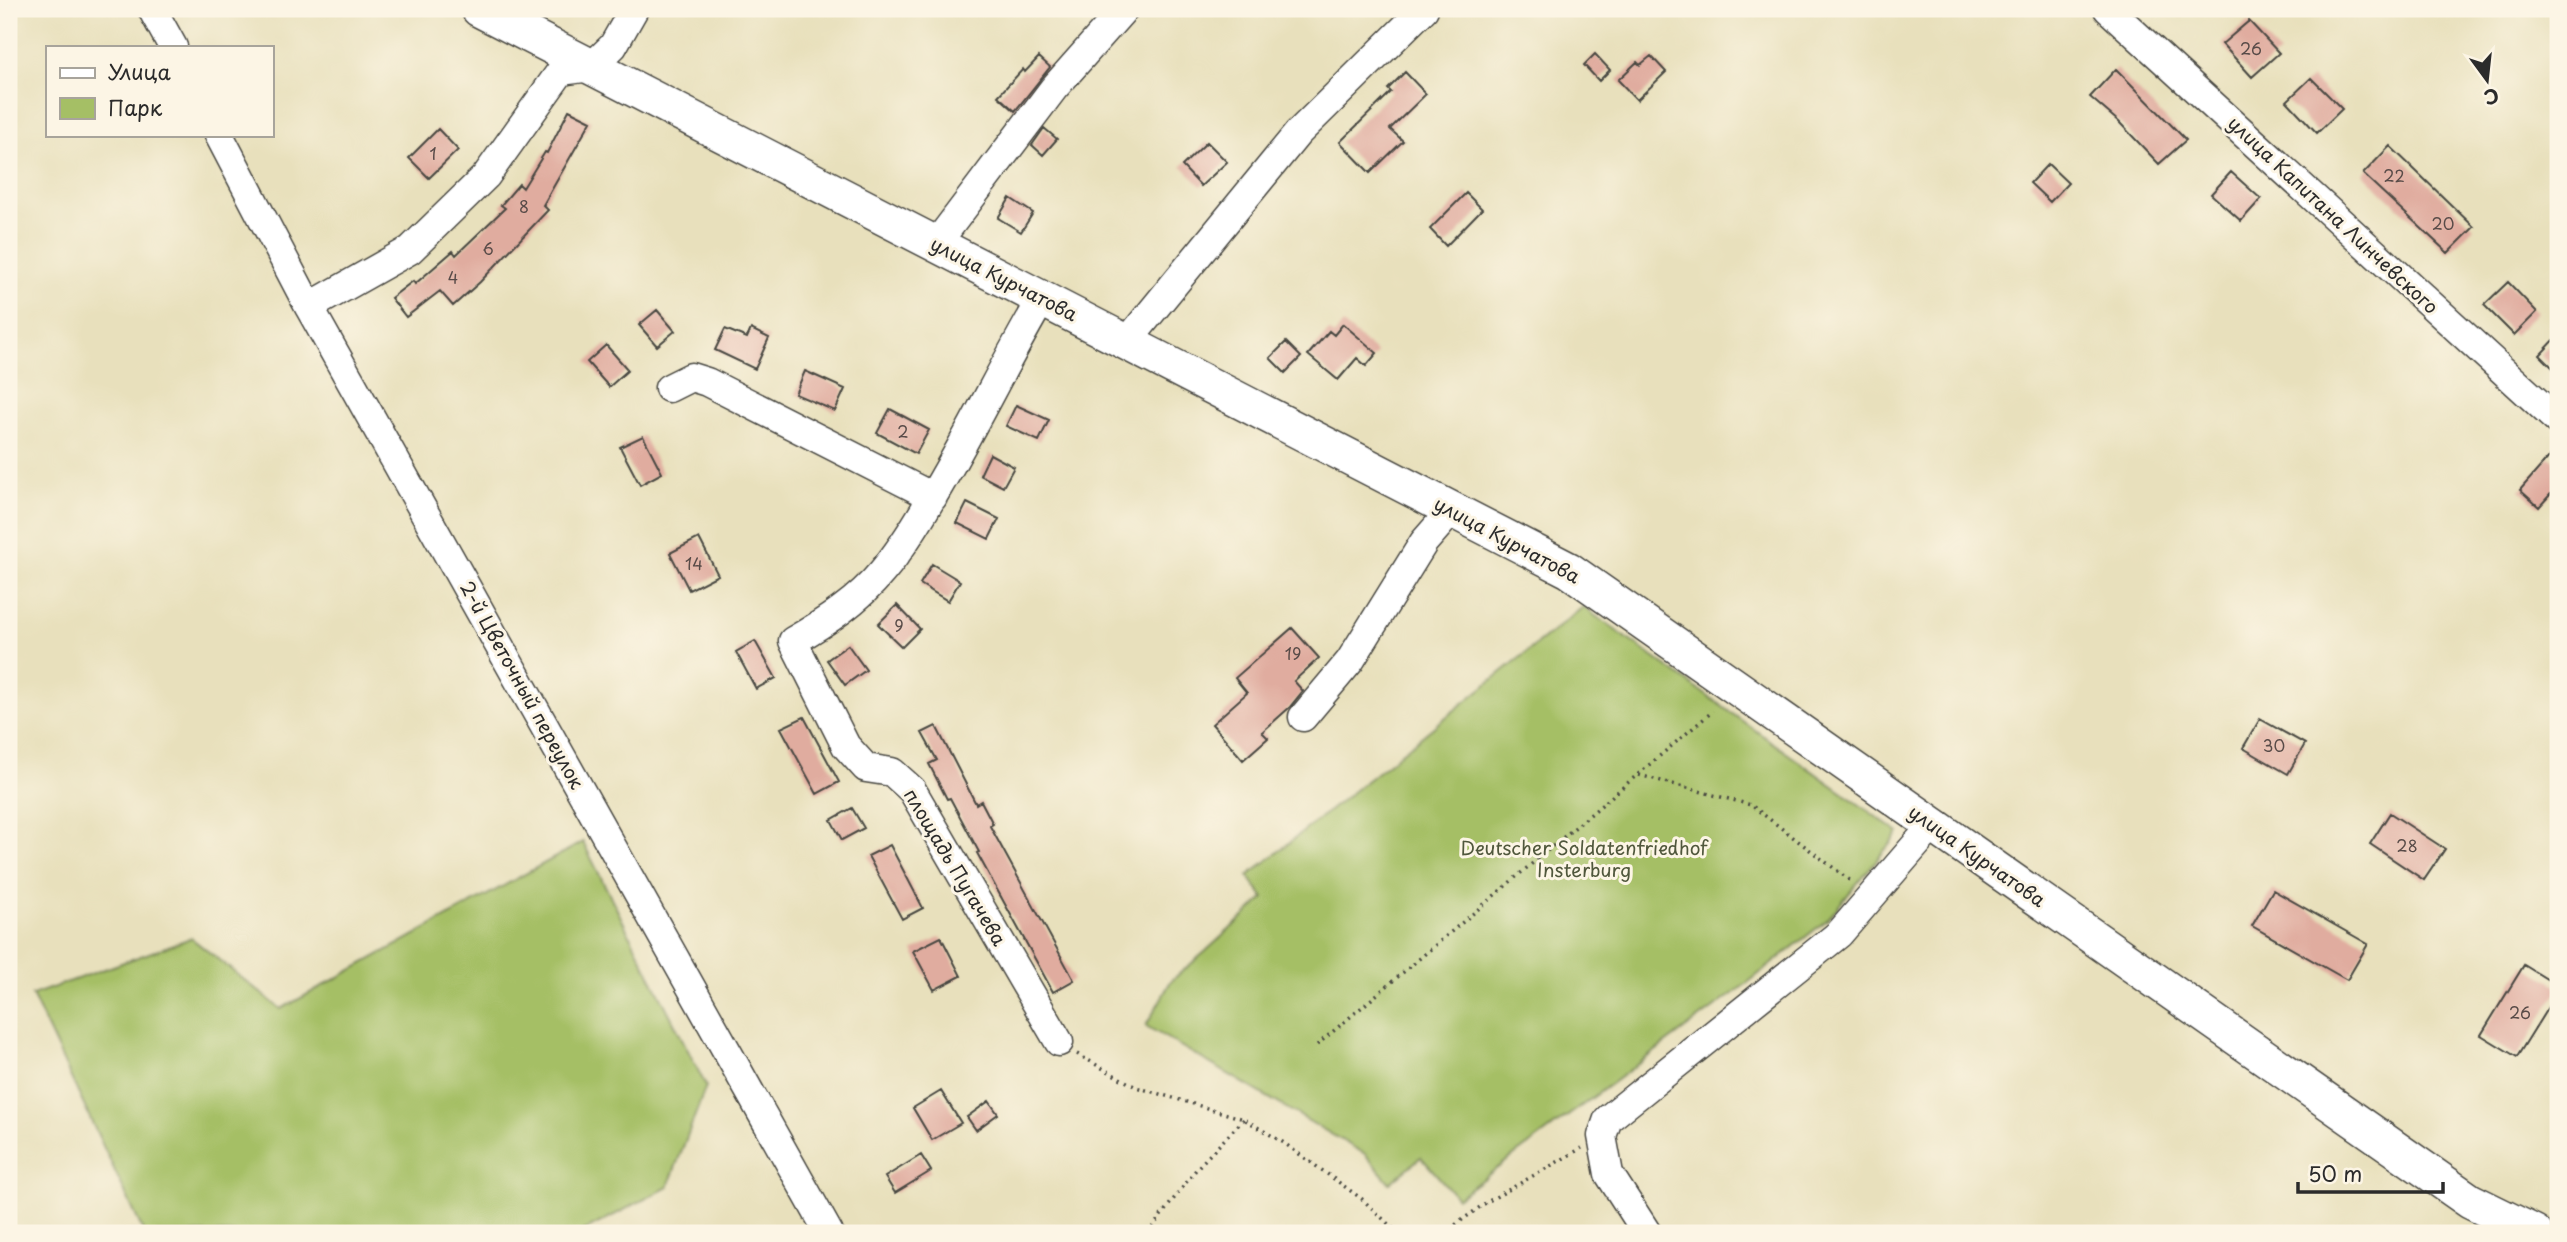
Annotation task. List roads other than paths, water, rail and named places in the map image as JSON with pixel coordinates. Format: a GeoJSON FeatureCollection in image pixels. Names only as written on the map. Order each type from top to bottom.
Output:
{"type":"FeatureCollection","features":[{"type":"Feature","properties":{"kind":"main road","name":"улица Курчатова"},"geometry":{"type":"LineString","coordinates":[[479,9],[1569,570],[2470,1201],[2535,1233]]}},
{"type":"Feature","properties":{"kind":"street"},"geometry":{"type":"LineString","coordinates":[[152,9],[172,46]]}},
{"type":"Feature","properties":{"kind":"street"},"geometry":{"type":"LineString","coordinates":[[309,307],[410,250],[486,176],[561,71],[591,67],[613,46],[634,9]]}},
{"type":"Feature","properties":{"kind":"street"},"geometry":{"type":"LineString","coordinates":[[936,244],[1054,88],[1124,9]]}},
{"type":"Feature","properties":{"kind":"street"},"geometry":{"type":"LineString","coordinates":[[1126,342],[1298,132],[1424,9]]}},
{"type":"Feature","properties":{"kind":"street","name":"улица Капитана Линчевского"},"geometry":{"type":"LineString","coordinates":[[2108,9],[2558,421]]}},
{"type":"Feature","properties":{"kind":"street","name":"2-й Цветочный переулок"},"geometry":{"type":"LineString","coordinates":[[220,136],[309,307],[829,1233]]}},
{"type":"Feature","properties":{"kind":"street"},"geometry":{"type":"LineString","coordinates":[[669,387],[691,377],[706,382],[933,497],[1042,299]]}},
{"type":"Feature","properties":{"kind":"street","name":"площадь Пугачева"},"geometry":{"type":"LineString","coordinates":[[933,497],[882,573],[834,617],[793,641],[846,746],[866,768],[892,772],[912,790],[1059,1042]]}},
{"type":"Feature","properties":{"kind":"street"},"geometry":{"type":"LineString","coordinates":[[1303,717],[1350,661],[1424,542],[1452,510]]}},
{"type":"Feature","properties":{"kind":"street"},"geometry":{"type":"LineString","coordinates":[[1647,1233],[1609,1174],[1602,1136],[1608,1119],[1839,934],[1933,825]]}},
{"type":"Feature","properties":{"kind":"park label","name":"Deutscher Soldatenfriedhof Insterburg"},"geometry":{"type":"Point","coordinates":[1584,859]}}]}
